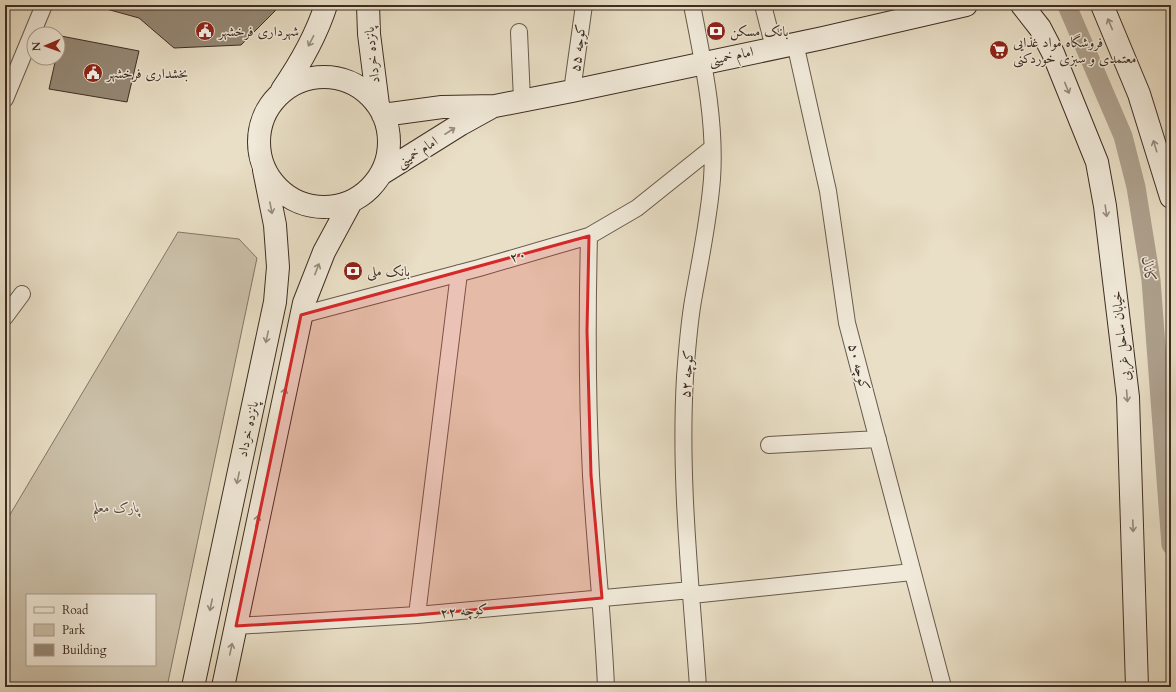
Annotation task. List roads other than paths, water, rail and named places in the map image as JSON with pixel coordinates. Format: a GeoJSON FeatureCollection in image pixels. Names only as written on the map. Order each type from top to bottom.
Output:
{"type":"FeatureCollection","features":[{"type":"Feature","properties":{"kind":"main road"},"geometry":{"type":"LineString","coordinates":[[279,94],[295,83],[312,77],[331,77],[349,82],[360,88],[380,110],[389,134],[388,155],[381,174],[368,190],[351,202],[331,207],[311,206],[292,200],[276,187],[264,170],[259,150],[260,129],[266,110],[296,69],[321,22],[326,5]]}},
{"type":"Feature","properties":{"kind":"main road","name":"پانزده خرداد"},"geometry":{"type":"LineString","coordinates":[[368,5],[369,34],[380,110]]}},
{"type":"Feature","properties":{"kind":"main road","name":"امام خمینی"},"geometry":{"type":"LineString","coordinates":[[380,110],[495,106],[774,48],[966,5]]}},
{"type":"Feature","properties":{"kind":"main road","name":"خیابان ساحل غربی"},"geometry":{"type":"LineString","coordinates":[[1022,5],[1040,28],[1053,53],[1097,162],[1105,206],[1128,397],[1137,687]]}},
{"type":"Feature","properties":{"kind":"main road"},"geometry":{"type":"LineString","coordinates":[[1102,5],[1139,94],[1171,197]]}},
{"type":"Feature","properties":{"kind":"main road","name":"امام خمینی"},"geometry":{"type":"LineString","coordinates":[[381,174],[461,124],[495,106]]}},
{"type":"Feature","properties":{"kind":"main road","name":"پانزده خرداد"},"geometry":{"type":"LineString","coordinates":[[193,687],[275,302],[278,267],[275,225],[264,170]]}},
{"type":"Feature","properties":{"kind":"main road","name":"پانزده خرداد"},"geometry":{"type":"LineString","coordinates":[[223,687],[304,303],[324,252],[351,202]]}},
{"type":"Feature","properties":{"kind":"street"},"geometry":{"type":"LineString","coordinates":[[5,99],[44,5]]}},
{"type":"Feature","properties":{"kind":"street","name":"کوچه ۵۵"},"geometry":{"type":"LineString","coordinates":[[572,91],[584,5]]}},
{"type":"Feature","properties":{"kind":"street","name":"کوچه ۵۲"},"geometry":{"type":"LineString","coordinates":[[692,5],[703,62],[712,122],[711,186],[704,243],[694,297],[685,377],[684,444],[691,592],[698,687]]}},
{"type":"Feature","properties":{"kind":"street"},"geometry":{"type":"LineString","coordinates":[[763,5],[774,48]]}},
{"type":"Feature","properties":{"kind":"street"},"geometry":{"type":"LineString","coordinates":[[519,32],[522,100]]}},
{"type":"Feature","properties":{"kind":"street","name":"کوچه ۵۰"},"geometry":{"type":"LineString","coordinates":[[795,43],[828,191],[848,323],[943,687]]}},
{"type":"Feature","properties":{"kind":"street","name":"۲۰"},"geometry":{"type":"LineString","coordinates":[[301,315],[459,273],[589,236],[637,208],[712,148]]}},
{"type":"Feature","properties":{"kind":"street"},"geometry":{"type":"LineString","coordinates":[[589,236],[587,331],[591,468],[602,598],[606,687]]}},
{"type":"Feature","properties":{"kind":"street"},"geometry":{"type":"LineString","coordinates":[[417,615],[459,273]]}},
{"type":"Feature","properties":{"kind":"street"},"geometry":{"type":"LineString","coordinates":[[5,316],[22,294]]}},
{"type":"Feature","properties":{"kind":"street"},"geometry":{"type":"LineString","coordinates":[[769,445],[878,439]]}},
{"type":"Feature","properties":{"kind":"street","name":"کوچه ۲۲"},"geometry":{"type":"LineString","coordinates":[[236,626],[417,615],[912,572]]}},
{"type":"Feature","properties":{"kind":"waterway","name":"کانال"},"geometry":{"type":"LineString","coordinates":[[1068,8],[1123,136],[1136,187],[1151,280],[1171,545]]}},
{"type":"Feature","properties":{"kind":"place","name":"شهرداری فرخشهر"},"geometry":{"type":"Point","coordinates":[205,31]}},
{"type":"Feature","properties":{"kind":"place","name":"بانک مسکن"},"geometry":{"type":"Point","coordinates":[716,31]}},
{"type":"Feature","properties":{"kind":"place","name":"فروشگاه مواد غذایی معتمدی و سبزی خوردکنی"},"geometry":{"type":"Point","coordinates":[999,50]}},
{"type":"Feature","properties":{"kind":"place","name":"بخشداری فرخشهر"},"geometry":{"type":"Point","coordinates":[93,73]}},
{"type":"Feature","properties":{"kind":"place","name":"بانک ملی"},"geometry":{"type":"Point","coordinates":[353,271]}},
{"type":"Feature","properties":{"kind":"park label","name":"پارک معلم"},"geometry":{"type":"Point","coordinates":[116,507]}}]}
